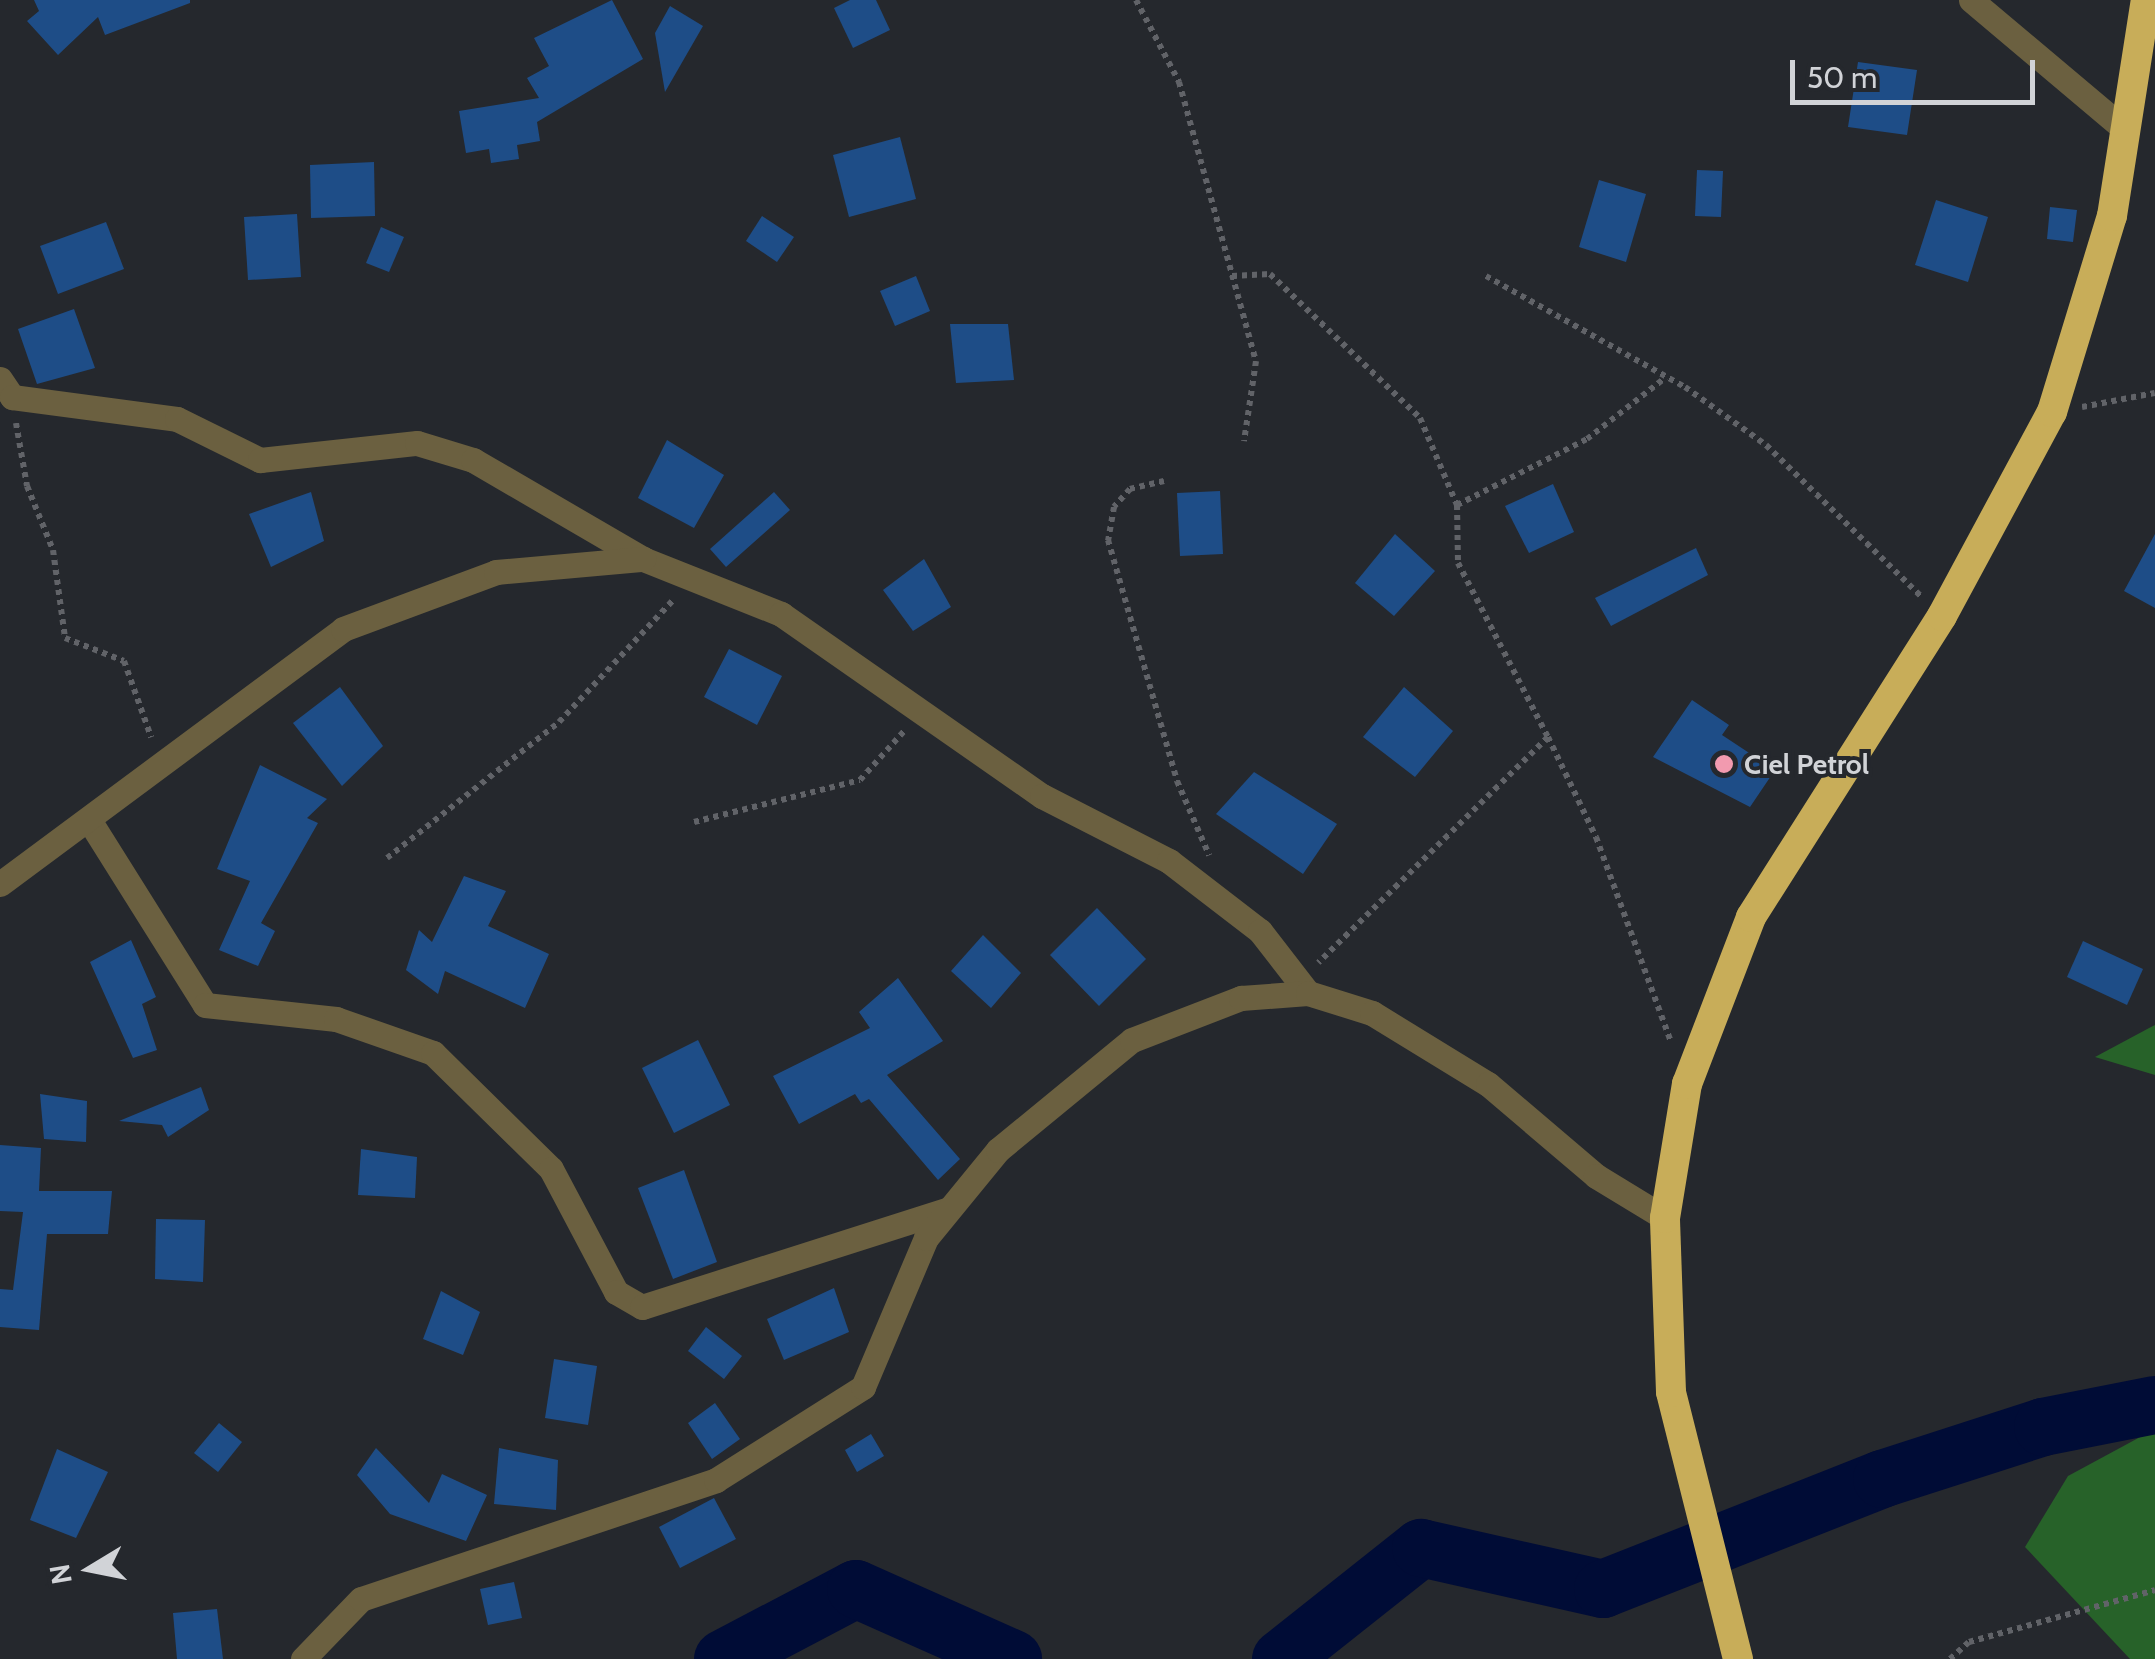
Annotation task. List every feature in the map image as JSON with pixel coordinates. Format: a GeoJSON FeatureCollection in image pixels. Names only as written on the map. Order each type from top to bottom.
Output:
{"type":"FeatureCollection","features":[{"type":"Feature","properties":{"kind":"highway"},"geometry":{"type":"LineString","coordinates":[[1738,1659],[1734,1626],[1671,1392],[1665,1218],[1688,1084],[1750,917],[1942,616],[2052,412],[2112,216],[2122,127],[2146,0]]}},
{"type":"Feature","properties":{"kind":"street"},"geometry":{"type":"LineString","coordinates":[[1971,0],[2122,127]]}},
{"type":"Feature","properties":{"kind":"street"},"geometry":{"type":"LineString","coordinates":[[6,388],[176,419],[260,460],[416,443],[474,460],[643,559],[781,614],[1042,796],[1169,861],[1260,931],[1304,987]]}},
{"type":"Feature","properties":{"kind":"street"},"geometry":{"type":"LineString","coordinates":[[0,884],[170,763],[343,630],[496,572],[643,559]]}},
{"type":"Feature","properties":{"kind":"street"},"geometry":{"type":"LineString","coordinates":[[89,820],[205,1005],[336,1020],[433,1053],[551,1170],[616,1292],[642,1306],[949,1210]]}},
{"type":"Feature","properties":{"kind":"street"},"geometry":{"type":"LineString","coordinates":[[302,1659],[360,1599],[716,1480],[863,1387],[926,1238],[998,1150],[1132,1040],[1241,998],[1304,987],[1372,1013],[1488,1084],[1596,1176],[1665,1218]]}},
{"type":"Feature","properties":{"kind":"path"},"geometry":{"type":"LineString","coordinates":[[1136,0],[1180,82],[1256,361],[1244,441]]}},
{"type":"Feature","properties":{"kind":"path"},"geometry":{"type":"LineString","coordinates":[[1232,276],[1270,274],[1420,418],[1457,505],[1458,562],[1596,837],[1688,1084]]}},
{"type":"Feature","properties":{"kind":"path"},"geometry":{"type":"LineString","coordinates":[[1486,276],[1666,377],[1766,445],[1942,616]]}},
{"type":"Feature","properties":{"kind":"path"},"geometry":{"type":"LineString","coordinates":[[1457,505],[1587,440],[1666,377]]}},
{"type":"Feature","properties":{"kind":"path"},"geometry":{"type":"LineString","coordinates":[[6,388],[26,486],[53,550],[65,638],[124,661],[144,726],[170,763]]}},
{"type":"Feature","properties":{"kind":"path"},"geometry":{"type":"LineString","coordinates":[[2052,412],[2155,393]]}},
{"type":"Feature","properties":{"kind":"path"},"geometry":{"type":"LineString","coordinates":[[1164,481],[1130,488],[1114,506],[1108,540],[1177,781],[1215,865]]}},
{"type":"Feature","properties":{"kind":"path"},"geometry":{"type":"LineString","coordinates":[[387,858],[559,722],[690,578]]}},
{"type":"Feature","properties":{"kind":"path"},"geometry":{"type":"LineString","coordinates":[[694,822],[860,780],[922,712]]}},
{"type":"Feature","properties":{"kind":"path"},"geometry":{"type":"LineString","coordinates":[[1304,987],[1548,737]]}},
{"type":"Feature","properties":{"kind":"path"},"geometry":{"type":"LineString","coordinates":[[1950,1659],[1970,1642],[2155,1590]]}},
{"type":"Feature","properties":{"kind":"green space"},"geometry":{"type":"Polygon","coordinates":[[[2155,1025],[2155,1075],[2095,1057],[2151,1027],[2155,1025]]]}},
{"type":"Feature","properties":{"kind":"green space"},"geometry":{"type":"Polygon","coordinates":[[[2155,1429],[2155,1659],[2130,1659],[2025,1547],[2068,1476],[2155,1429]]]}},
{"type":"Feature","properties":{"kind":"building"},"geometry":{"type":"Polygon","coordinates":[[[34,0],[190,3],[105,35],[98,17],[58,55],[27,21],[39,11],[34,0]]]}},
{"type":"Feature","properties":{"kind":"building"},"geometry":{"type":"Polygon","coordinates":[[[612,0],[643,59],[537,122],[540,141],[517,145],[519,159],[491,163],[489,149],[466,153],[459,111],[539,98],[527,78],[549,66],[534,38],[612,0]]]}},
{"type":"Feature","properties":{"kind":"building"},"geometry":{"type":"Polygon","coordinates":[[[850,0],[876,0],[890,30],[853,48],[834,8],[850,0]]]}},
{"type":"Feature","properties":{"kind":"building"},"geometry":{"type":"Polygon","coordinates":[[[670,6],[703,26],[665,92],[655,33],[670,6]]]}},
{"type":"Feature","properties":{"kind":"building"},"geometry":{"type":"Polygon","coordinates":[[[1858,62],[1917,70],[1907,135],[1848,127],[1858,62]]]}},
{"type":"Feature","properties":{"kind":"building"},"geometry":{"type":"Polygon","coordinates":[[[900,137],[916,199],[849,217],[833,155],[900,137]]]}},
{"type":"Feature","properties":{"kind":"building"},"geometry":{"type":"Polygon","coordinates":[[[374,162],[375,216],[311,218],[310,165],[374,162]]]}},
{"type":"Feature","properties":{"kind":"building"},"geometry":{"type":"Polygon","coordinates":[[[1697,170],[1723,171],[1721,217],[1695,216],[1697,170]]]}},
{"type":"Feature","properties":{"kind":"building"},"geometry":{"type":"Polygon","coordinates":[[[1599,180],[1646,194],[1626,262],[1579,247],[1599,180]]]}},
{"type":"Feature","properties":{"kind":"building"},"geometry":{"type":"Polygon","coordinates":[[[1936,200],[1988,217],[1968,282],[1915,265],[1936,200]]]}},
{"type":"Feature","properties":{"kind":"building"},"geometry":{"type":"Polygon","coordinates":[[[2050,207],[2077,210],[2073,242],[2047,239],[2050,207]]]}},
{"type":"Feature","properties":{"kind":"building"},"geometry":{"type":"Polygon","coordinates":[[[297,214],[301,277],[248,280],[244,217],[297,214]]]}},
{"type":"Feature","properties":{"kind":"building"},"geometry":{"type":"Polygon","coordinates":[[[762,216],[794,237],[777,262],[746,241],[762,216]]]}},
{"type":"Feature","properties":{"kind":"building"},"geometry":{"type":"Polygon","coordinates":[[[106,222],[124,269],[58,294],[40,246],[106,222]]]}},
{"type":"Feature","properties":{"kind":"building"},"geometry":{"type":"Polygon","coordinates":[[[381,227],[404,237],[389,272],[366,263],[381,227]]]}},
{"type":"Feature","properties":{"kind":"building"},"geometry":{"type":"Polygon","coordinates":[[[916,276],[930,311],[895,326],[880,291],[916,276]]]}},
{"type":"Feature","properties":{"kind":"building"},"geometry":{"type":"Polygon","coordinates":[[[74,309],[95,368],[37,384],[18,329],[74,309]]]}},
{"type":"Feature","properties":{"kind":"building"},"geometry":{"type":"Polygon","coordinates":[[[950,324],[1008,324],[1014,380],[956,383],[950,324]]]}},
{"type":"Feature","properties":{"kind":"building"},"geometry":{"type":"Polygon","coordinates":[[[667,440],[724,475],[694,528],[638,498],[667,440]]]}},
{"type":"Feature","properties":{"kind":"building"},"geometry":{"type":"Polygon","coordinates":[[[1553,484],[1574,532],[1529,553],[1505,506],[1553,484]]]}},
{"type":"Feature","properties":{"kind":"building"},"geometry":{"type":"Polygon","coordinates":[[[1220,491],[1223,554],[1180,556],[1177,493],[1220,491]]]}},
{"type":"Feature","properties":{"kind":"building"},"geometry":{"type":"Polygon","coordinates":[[[311,492],[324,541],[271,567],[249,514],[311,492]]]}},
{"type":"Feature","properties":{"kind":"building"},"geometry":{"type":"Polygon","coordinates":[[[774,492],[790,510],[726,567],[710,549],[774,492]]]}},
{"type":"Feature","properties":{"kind":"building"},"geometry":{"type":"Polygon","coordinates":[[[1395,534],[1435,571],[1394,616],[1355,583],[1395,534]]]}},
{"type":"Feature","properties":{"kind":"building"},"geometry":{"type":"Polygon","coordinates":[[[2155,534],[2155,608],[2124,591],[2155,534]]]}},
{"type":"Feature","properties":{"kind":"building"},"geometry":{"type":"Polygon","coordinates":[[[1696,548],[1708,575],[1611,626],[1595,598],[1696,548]]]}},
{"type":"Feature","properties":{"kind":"building"},"geometry":{"type":"Polygon","coordinates":[[[924,559],[951,607],[913,631],[883,590],[924,559]]]}},
{"type":"Feature","properties":{"kind":"building"},"geometry":{"type":"Polygon","coordinates":[[[729,649],[782,676],[757,725],[704,697],[729,649]]]}},
{"type":"Feature","properties":{"kind":"building"},"geometry":{"type":"Polygon","coordinates":[[[340,687],[383,746],[342,786],[293,723],[340,687]]]}},
{"type":"Feature","properties":{"kind":"building"},"geometry":{"type":"Polygon","coordinates":[[[1404,687],[1453,731],[1415,777],[1363,737],[1404,687]]]}},
{"type":"Feature","properties":{"kind":"building"},"geometry":{"type":"Polygon","coordinates":[[[1692,700],[1729,725],[1722,735],[1775,770],[1750,807],[1653,757],[1692,700]]]}},
{"type":"Feature","properties":{"kind":"building"},"geometry":{"type":"Polygon","coordinates":[[[260,765],[327,799],[307,818],[318,823],[261,923],[275,931],[258,966],[219,950],[250,881],[217,869],[260,765]]]}},
{"type":"Feature","properties":{"kind":"building"},"geometry":{"type":"Polygon","coordinates":[[[1254,772],[1337,824],[1303,874],[1216,814],[1254,772]]]}},
{"type":"Feature","properties":{"kind":"building"},"geometry":{"type":"Polygon","coordinates":[[[464,876],[506,891],[488,926],[549,954],[525,1008],[445,971],[438,994],[406,970],[419,930],[432,942],[464,876]]]}},
{"type":"Feature","properties":{"kind":"building"},"geometry":{"type":"Polygon","coordinates":[[[1097,908],[1146,959],[1099,1006],[1050,955],[1097,908]]]}},
{"type":"Feature","properties":{"kind":"building"},"geometry":{"type":"Polygon","coordinates":[[[983,935],[1021,973],[991,1008],[951,971],[983,935]]]}},
{"type":"Feature","properties":{"kind":"building"},"geometry":{"type":"Polygon","coordinates":[[[131,940],[156,997],[142,1004],[157,1050],[133,1058],[90,962],[131,940]]]}},
{"type":"Feature","properties":{"kind":"building"},"geometry":{"type":"Polygon","coordinates":[[[2083,941],[2143,969],[2127,1005],[2067,977],[2083,941]]]}},
{"type":"Feature","properties":{"kind":"building"},"geometry":{"type":"Polygon","coordinates":[[[898,978],[943,1041],[887,1075],[960,1159],[938,1180],[869,1099],[861,1103],[855,1094],[799,1124],[773,1076],[870,1028],[859,1012],[898,978]]]}},
{"type":"Feature","properties":{"kind":"building"},"geometry":{"type":"Polygon","coordinates":[[[698,1040],[730,1105],[674,1133],[642,1068],[698,1040]]]}},
{"type":"Feature","properties":{"kind":"building"},"geometry":{"type":"Polygon","coordinates":[[[201,1087],[209,1110],[168,1137],[162,1125],[119,1121],[201,1087]]]}},
{"type":"Feature","properties":{"kind":"building"},"geometry":{"type":"Polygon","coordinates":[[[40,1094],[87,1101],[86,1142],[44,1139],[40,1094]]]}},
{"type":"Feature","properties":{"kind":"building"},"geometry":{"type":"Polygon","coordinates":[[[0,1145],[41,1148],[39,1191],[112,1191],[108,1234],[47,1234],[39,1330],[0,1327],[0,1289],[13,1290],[23,1212],[0,1211],[0,1145]]]}},
{"type":"Feature","properties":{"kind":"building"},"geometry":{"type":"Polygon","coordinates":[[[361,1149],[417,1157],[415,1198],[358,1195],[361,1149]]]}},
{"type":"Feature","properties":{"kind":"building"},"geometry":{"type":"Polygon","coordinates":[[[684,1170],[717,1262],[673,1279],[638,1188],[684,1170]]]}},
{"type":"Feature","properties":{"kind":"building"},"geometry":{"type":"Polygon","coordinates":[[[156,1219],[205,1220],[203,1282],[155,1279],[156,1219]]]}},
{"type":"Feature","properties":{"kind":"building"},"geometry":{"type":"Polygon","coordinates":[[[834,1288],[849,1332],[784,1360],[767,1319],[834,1288]]]}},
{"type":"Feature","properties":{"kind":"building"},"geometry":{"type":"Polygon","coordinates":[[[441,1291],[480,1312],[463,1355],[423,1339],[441,1291]]]}},
{"type":"Feature","properties":{"kind":"building"},"geometry":{"type":"Polygon","coordinates":[[[706,1327],[742,1356],[724,1379],[688,1351],[706,1327]]]}},
{"type":"Feature","properties":{"kind":"building"},"geometry":{"type":"Polygon","coordinates":[[[554,1359],[597,1366],[588,1425],[545,1418],[554,1359]]]}},
{"type":"Feature","properties":{"kind":"building"},"geometry":{"type":"Polygon","coordinates":[[[715,1403],[740,1439],[712,1459],[688,1423],[715,1403]]]}},
{"type":"Feature","properties":{"kind":"building"},"geometry":{"type":"Polygon","coordinates":[[[219,1423],[242,1442],[218,1472],[194,1453],[219,1423]]]}},
{"type":"Feature","properties":{"kind":"building"},"geometry":{"type":"Polygon","coordinates":[[[871,1434],[884,1456],[857,1472],[845,1450],[871,1434]]]}},
{"type":"Feature","properties":{"kind":"building"},"geometry":{"type":"Polygon","coordinates":[[[376,1448],[429,1503],[442,1474],[487,1495],[466,1541],[390,1514],[357,1475],[376,1448]]]}},
{"type":"Feature","properties":{"kind":"building"},"geometry":{"type":"Polygon","coordinates":[[[499,1448],[558,1460],[556,1510],[494,1504],[499,1448]]]}},
{"type":"Feature","properties":{"kind":"building"},"geometry":{"type":"Polygon","coordinates":[[[57,1449],[108,1472],[76,1538],[30,1520],[57,1449]]]}},
{"type":"Feature","properties":{"kind":"building"},"geometry":{"type":"Polygon","coordinates":[[[714,1498],[736,1539],[680,1568],[659,1527],[714,1498]]]}},
{"type":"Feature","properties":{"kind":"building"},"geometry":{"type":"Polygon","coordinates":[[[514,1582],[522,1618],[488,1625],[480,1589],[514,1582]]]}},
{"type":"Feature","properties":{"kind":"building"},"geometry":{"type":"Polygon","coordinates":[[[217,1609],[223,1659],[177,1659],[173,1613],[217,1609]]]}},
{"type":"Feature","properties":{"kind":"waterway"},"geometry":{"type":"LineString","coordinates":[[1281,1659],[1421,1548],[1603,1589],[1882,1479],[2043,1427],[2155,1405]]}},
{"type":"Feature","properties":{"kind":"waterway"},"geometry":{"type":"LineString","coordinates":[[723,1659],[856,1589],[1013,1659]]}},
{"type":"Feature","properties":{"kind":"place","name":"Ciel Petrol"},"geometry":{"type":"Point","coordinates":[1724,764]}}]}
